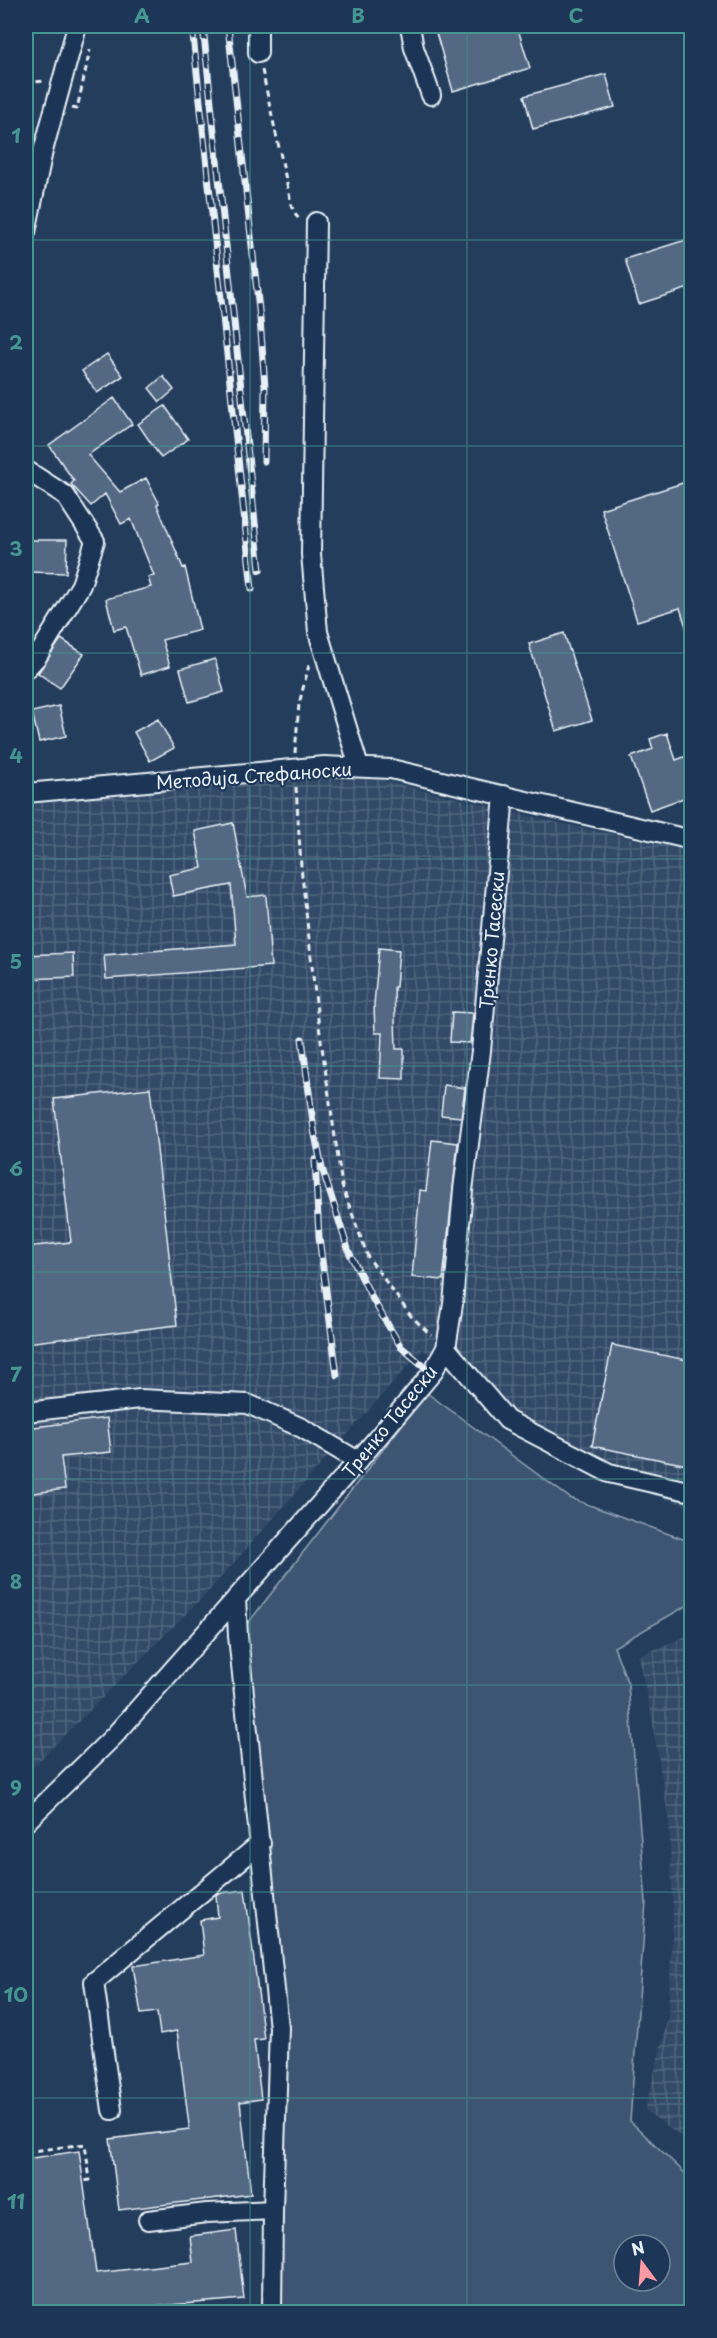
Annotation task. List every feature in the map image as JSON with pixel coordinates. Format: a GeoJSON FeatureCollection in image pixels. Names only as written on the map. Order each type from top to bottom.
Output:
{"type":"FeatureCollection","features":[{"type":"Feature","properties":{"kind":"street"},"geometry":{"type":"LineString","coordinates":[[26,232],[43,151],[77,26]]}},
{"type":"Feature","properties":{"kind":"street"},"geometry":{"type":"LineString","coordinates":[[258,26],[258,53]]}},
{"type":"Feature","properties":{"kind":"street"},"geometry":{"type":"LineString","coordinates":[[410,26],[414,48],[431,95]]}},
{"type":"Feature","properties":{"kind":"street"},"geometry":{"type":"LineString","coordinates":[[316,222],[311,554],[318,633],[359,767]]}},
{"type":"Feature","properties":{"kind":"street"},"geometry":{"type":"LineString","coordinates":[[26,470],[65,495],[95,541],[81,585],[37,657],[26,669]]}},
{"type":"Feature","properties":{"kind":"street","name":"Методија Стефаноски"},"geometry":{"type":"LineString","coordinates":[[26,793],[324,766],[391,769],[692,840]]}},
{"type":"Feature","properties":{"kind":"street","name":"Тренко Тасески"},"geometry":{"type":"LineString","coordinates":[[26,1822],[114,1736],[358,1461],[432,1373],[446,1348],[453,1304],[463,1190],[481,1051],[504,795]]}},
{"type":"Feature","properties":{"kind":"street"},"geometry":{"type":"LineString","coordinates":[[446,1348],[507,1420],[609,1473],[692,1492]]}},
{"type":"Feature","properties":{"kind":"street"},"geometry":{"type":"LineString","coordinates":[[26,1412],[140,1399],[248,1404],[302,1428],[358,1461]]}},
{"type":"Feature","properties":{"kind":"street"},"geometry":{"type":"LineString","coordinates":[[236,1598],[279,2028],[272,2313]]}},
{"type":"Feature","properties":{"kind":"street"},"geometry":{"type":"LineString","coordinates":[[112,2110],[94,1982],[261,1843]]}},
{"type":"Feature","properties":{"kind":"street"},"geometry":{"type":"LineString","coordinates":[[148,2220],[207,2213],[273,2210]]}},
{"type":"Feature","properties":{"kind":"path"},"geometry":{"type":"LineString","coordinates":[[258,53],[292,207],[302,225],[316,222]]}},
{"type":"Feature","properties":{"kind":"path"},"geometry":{"type":"LineString","coordinates":[[310,663],[299,704],[294,769],[301,866],[317,1011],[342,1186],[368,1257],[411,1316],[446,1348]]}},
{"type":"Feature","properties":{"kind":"path"},"geometry":{"type":"LineString","coordinates":[[26,2152],[85,2144],[90,2180],[83,2181]]}},
{"type":"Feature","properties":{"kind":"shaded area"},"geometry":{"type":"Polygon","coordinates":[[[275,770],[356,774],[555,822],[691,851],[691,1507],[596,1477],[549,1451],[506,1423],[423,1349],[208,1592],[26,1774],[26,798],[275,770]]]}},
{"type":"Feature","properties":{"kind":"shaded area"},"geometry":{"type":"Polygon","coordinates":[[[427,1393],[570,1498],[691,1542],[691,1594],[688,1605],[614,1647],[628,1684],[646,1902],[630,2121],[691,2179],[691,2312],[272,2312],[279,2028],[238,1636],[427,1393]]]}},
{"type":"Feature","properties":{"kind":"shaded area"},"geometry":{"type":"Polygon","coordinates":[[[691,1634],[691,2144],[645,2110],[668,2017],[673,1914],[669,1822],[651,1713],[638,1656],[691,1634]]]}},
{"type":"Feature","properties":{"kind":"building"},"geometry":{"type":"Polygon","coordinates":[[[434,26],[517,26],[530,68],[453,91],[434,26]]]}},
{"type":"Feature","properties":{"kind":"building"},"geometry":{"type":"Polygon","coordinates":[[[606,74],[615,107],[533,129],[524,96],[606,74]]]}},
{"type":"Feature","properties":{"kind":"building"},"geometry":{"type":"Polygon","coordinates":[[[692,238],[692,287],[639,304],[625,259],[692,238]]]}},
{"type":"Feature","properties":{"kind":"building"},"geometry":{"type":"Polygon","coordinates":[[[107,354],[123,376],[97,393],[82,371],[107,354]]]}},
{"type":"Feature","properties":{"kind":"building"},"geometry":{"type":"Polygon","coordinates":[[[163,376],[174,390],[160,402],[149,388],[163,376]]]}},
{"type":"Feature","properties":{"kind":"building"},"geometry":{"type":"Polygon","coordinates":[[[114,398],[132,424],[88,455],[120,492],[146,478],[159,503],[157,505],[183,568],[185,567],[200,630],[162,640],[170,666],[141,675],[126,627],[114,630],[106,599],[151,587],[148,577],[154,576],[131,519],[121,524],[105,494],[91,506],[71,484],[74,481],[49,445],[114,398]]]}},
{"type":"Feature","properties":{"kind":"building"},"geometry":{"type":"Polygon","coordinates":[[[165,406],[188,439],[161,458],[138,424],[165,406]]]}},
{"type":"Feature","properties":{"kind":"building"},"geometry":{"type":"Polygon","coordinates":[[[686,482],[692,500],[692,635],[689,636],[680,608],[637,621],[601,509],[686,482]]]}},
{"type":"Feature","properties":{"kind":"building"},"geometry":{"type":"Polygon","coordinates":[[[27,540],[67,540],[66,573],[27,572],[27,540]]]}},
{"type":"Feature","properties":{"kind":"building"},"geometry":{"type":"Polygon","coordinates":[[[564,633],[592,720],[556,731],[529,644],[564,633]]]}},
{"type":"Feature","properties":{"kind":"building"},"geometry":{"type":"Polygon","coordinates":[[[61,639],[84,654],[60,688],[38,673],[61,639]]]}},
{"type":"Feature","properties":{"kind":"building"},"geometry":{"type":"Polygon","coordinates":[[[215,659],[224,692],[189,702],[180,669],[215,659]]]}},
{"type":"Feature","properties":{"kind":"building"},"geometry":{"type":"Polygon","coordinates":[[[59,706],[66,736],[39,742],[32,712],[59,706]]]}},
{"type":"Feature","properties":{"kind":"building"},"geometry":{"type":"Polygon","coordinates":[[[158,719],[174,748],[150,761],[134,732],[158,719]]]}},
{"type":"Feature","properties":{"kind":"building"},"geometry":{"type":"Polygon","coordinates":[[[667,733],[676,760],[692,754],[692,795],[650,810],[631,757],[653,749],[650,739],[667,733]]]}},
{"type":"Feature","properties":{"kind":"building"},"geometry":{"type":"Polygon","coordinates":[[[233,823],[247,897],[266,895],[271,966],[106,979],[104,955],[236,944],[231,885],[173,896],[169,875],[202,868],[195,831],[233,823]]]}},
{"type":"Feature","properties":{"kind":"building"},"geometry":{"type":"Polygon","coordinates":[[[379,948],[399,950],[396,987],[394,987],[396,1049],[404,1049],[404,1079],[380,1078],[382,1033],[375,1033],[374,1005],[379,948]]]}},
{"type":"Feature","properties":{"kind":"building"},"geometry":{"type":"Polygon","coordinates":[[[73,953],[74,977],[26,979],[26,955],[73,953]]]}},
{"type":"Feature","properties":{"kind":"building"},"geometry":{"type":"Polygon","coordinates":[[[452,1012],[473,1013],[470,1043],[450,1042],[452,1012]]]}},
{"type":"Feature","properties":{"kind":"building"},"geometry":{"type":"Polygon","coordinates":[[[444,1085],[465,1088],[461,1117],[441,1115],[444,1085]]]}},
{"type":"Feature","properties":{"kind":"building"},"geometry":{"type":"Polygon","coordinates":[[[150,1088],[177,1325],[26,1343],[26,1247],[71,1242],[54,1099],[150,1088]]]}},
{"type":"Feature","properties":{"kind":"building"},"geometry":{"type":"Polygon","coordinates":[[[432,1140],[458,1143],[443,1280],[412,1277],[420,1190],[426,1191],[432,1140]]]}},
{"type":"Feature","properties":{"kind":"building"},"geometry":{"type":"Polygon","coordinates":[[[612,1345],[692,1361],[692,1466],[592,1446],[612,1345]]]}},
{"type":"Feature","properties":{"kind":"building"},"geometry":{"type":"Polygon","coordinates":[[[107,1418],[111,1452],[61,1457],[65,1489],[26,1494],[26,1428],[107,1418]]]}},
{"type":"Feature","properties":{"kind":"building"},"geometry":{"type":"Polygon","coordinates":[[[245,1890],[264,2039],[254,2040],[261,2099],[240,2102],[251,2194],[119,2210],[110,2139],[189,2129],[177,2031],[160,2034],[157,2012],[141,2014],[133,1966],[204,1955],[200,1920],[218,1917],[216,1895],[219,1893],[245,1890]]]}},
{"type":"Feature","properties":{"kind":"building"},"geometry":{"type":"Polygon","coordinates":[[[79,2151],[96,2273],[193,2262],[190,2236],[236,2230],[244,2299],[134,2308],[134,2313],[30,2313],[26,2276],[26,2159],[79,2151]]]}},
{"type":"Feature","properties":{"kind":"railway"},"geometry":{"type":"LineString","coordinates":[[192,26],[252,589]]}},
{"type":"Feature","properties":{"kind":"railway"},"geometry":{"type":"LineString","coordinates":[[203,26],[260,570]]}},
{"type":"Feature","properties":{"kind":"railway"},"geometry":{"type":"LineString","coordinates":[[228,26],[260,319],[265,387],[264,461]]}},
{"type":"Feature","properties":{"kind":"railway"},"geometry":{"type":"LineString","coordinates":[[302,1039],[314,1130],[322,1168],[349,1252],[372,1298],[401,1347],[432,1373]]}},
{"type":"Feature","properties":{"kind":"railway"},"geometry":{"type":"LineString","coordinates":[[315,1160],[319,1237],[337,1375]]}}]}
